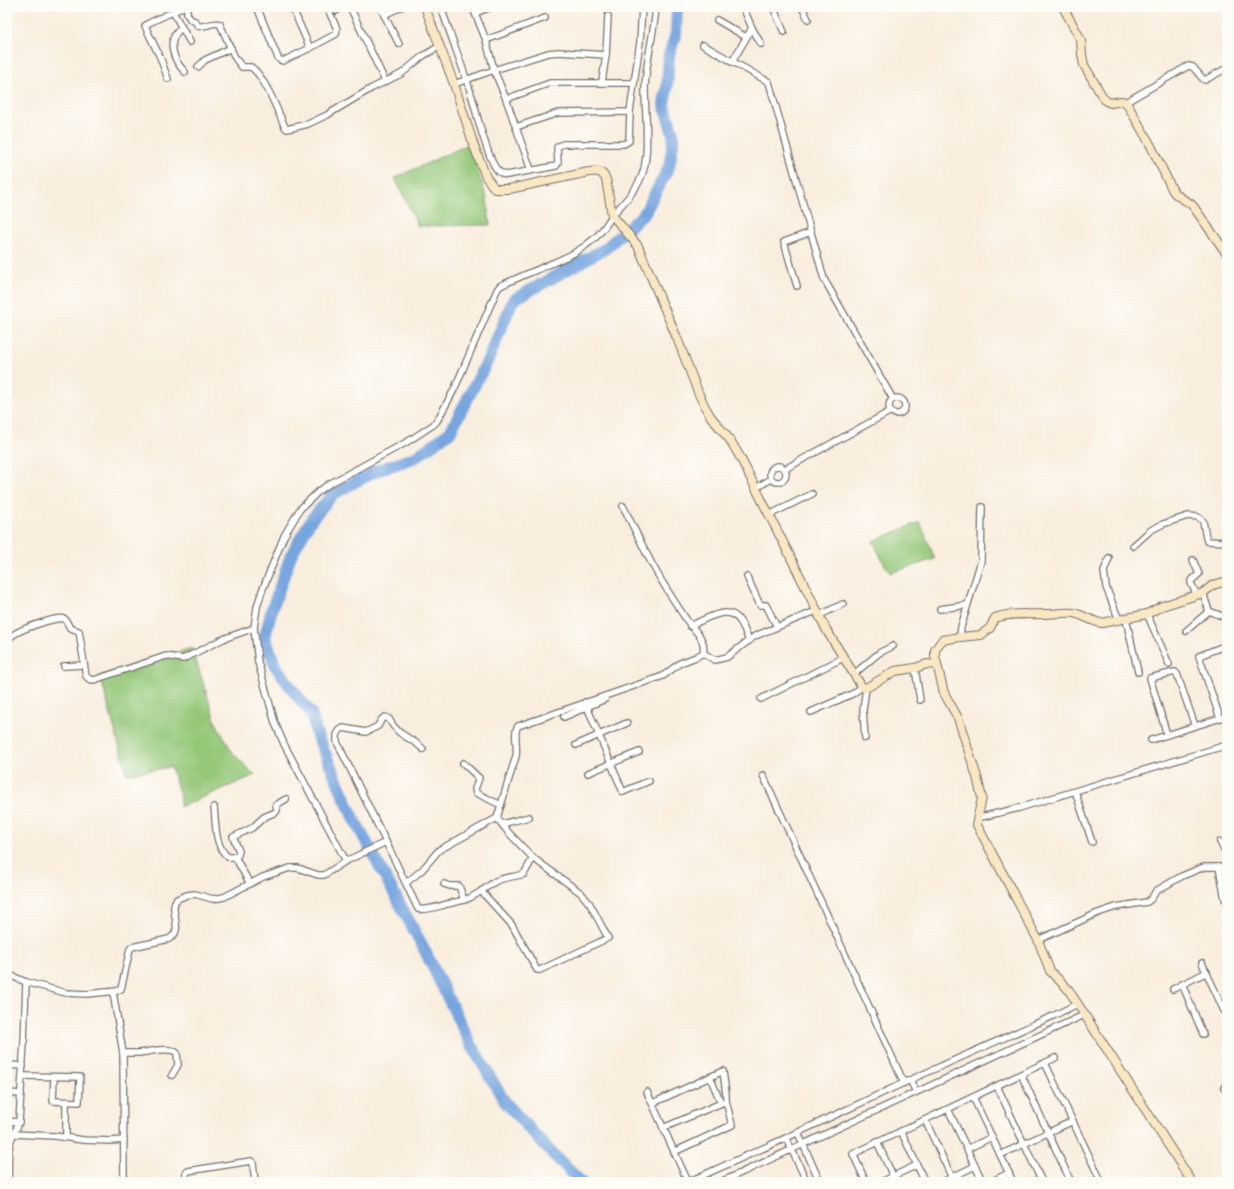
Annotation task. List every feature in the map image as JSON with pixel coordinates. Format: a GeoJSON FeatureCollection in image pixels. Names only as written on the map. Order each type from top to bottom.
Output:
{"type":"FeatureCollection","features":[{"type":"Feature","properties":{"kind":"street"},"geometry":{"type":"LineString","coordinates":[[168,79],[160,56],[145,26],[183,7]]}},
{"type":"Feature","properties":{"kind":"street"},"geometry":{"type":"LineString","coordinates":[[187,7],[188,16],[191,20],[195,21],[198,26],[204,27],[220,23],[237,61],[242,66],[251,66],[256,71],[266,86],[285,127],[289,129],[308,124],[327,115],[372,88],[401,74],[423,56],[440,46]]}},
{"type":"Feature","properties":{"kind":"street"},"geometry":{"type":"LineString","coordinates":[[257,7],[280,60],[283,61],[335,35],[337,29],[327,7]]}},
{"type":"Feature","properties":{"kind":"street"},"geometry":{"type":"LineString","coordinates":[[292,7],[310,48]]}},
{"type":"Feature","properties":{"kind":"street"},"geometry":{"type":"LineString","coordinates":[[336,11],[342,7]]}},
{"type":"Feature","properties":{"kind":"street"},"geometry":{"type":"LineString","coordinates":[[350,7],[384,79]]}},
{"type":"Feature","properties":{"kind":"street"},"geometry":{"type":"LineString","coordinates":[[380,7],[398,44]]}},
{"type":"Feature","properties":{"kind":"street"},"geometry":{"type":"LineString","coordinates":[[384,15],[401,7]]}},
{"type":"Feature","properties":{"kind":"street"},"geometry":{"type":"LineString","coordinates":[[425,7],[454,84],[474,146],[486,177],[495,189],[510,189],[589,172],[602,172],[606,179],[613,216],[637,244],[698,392],[712,417],[730,440],[740,457],[817,613],[843,658],[864,688],[863,710],[865,738]]}},
{"type":"Feature","properties":{"kind":"street"},"geometry":{"type":"LineString","coordinates":[[441,7],[494,166],[502,174],[507,175],[557,165],[557,147],[561,144],[624,144],[629,141],[630,112],[640,42],[642,7]]}},
{"type":"Feature","properties":{"kind":"street"},"geometry":{"type":"LineString","coordinates":[[492,7],[474,10],[486,40],[494,70],[531,170]]}},
{"type":"Feature","properties":{"kind":"street"},"geometry":{"type":"LineString","coordinates":[[346,861],[284,744],[275,723],[258,662],[254,628],[259,602],[270,569],[284,536],[300,509],[318,492],[329,484],[407,442],[437,421],[454,390],[500,286],[563,259],[580,250],[595,238],[632,193],[642,176],[645,164],[647,142],[645,87],[656,7]]}},
{"type":"Feature","properties":{"kind":"street"},"geometry":{"type":"LineString","coordinates":[[743,7],[761,44]]}},
{"type":"Feature","properties":{"kind":"street"},"geometry":{"type":"LineString","coordinates":[[773,7],[784,32]]}},
{"type":"Feature","properties":{"kind":"street"},"geometry":{"type":"LineString","coordinates":[[802,7],[808,19]]}},
{"type":"Feature","properties":{"kind":"street"},"geometry":{"type":"LineString","coordinates":[[1063,7],[1081,40],[1084,65],[1106,101],[1112,103],[1121,101],[1126,102],[1188,66],[1193,67],[1205,80],[1227,68]]}},
{"type":"Feature","properties":{"kind":"street"},"geometry":{"type":"LineString","coordinates":[[173,12],[190,42]]}},
{"type":"Feature","properties":{"kind":"street"},"geometry":{"type":"LineString","coordinates":[[602,82],[606,55],[608,16]]}},
{"type":"Feature","properties":{"kind":"street"},"geometry":{"type":"LineString","coordinates":[[486,40],[545,18]]}},
{"type":"Feature","properties":{"kind":"street"},"geometry":{"type":"LineString","coordinates":[[717,20],[746,37]]}},
{"type":"Feature","properties":{"kind":"street"},"geometry":{"type":"LineString","coordinates":[[182,28],[174,35],[172,46],[174,57],[178,65],[185,72]]}},
{"type":"Feature","properties":{"kind":"street"},"geometry":{"type":"LineString","coordinates":[[732,62],[752,28]]}},
{"type":"Feature","properties":{"kind":"street"},"geometry":{"type":"LineString","coordinates":[[703,45],[769,82],[824,279],[894,399]]}},
{"type":"Feature","properties":{"kind":"street"},"geometry":{"type":"LineString","coordinates":[[198,67],[205,60],[231,48]]}},
{"type":"Feature","properties":{"kind":"street"},"geometry":{"type":"LineString","coordinates":[[454,84],[548,53],[559,52],[606,55]]}},
{"type":"Feature","properties":{"kind":"street"},"geometry":{"type":"LineString","coordinates":[[506,99],[550,83],[634,83]]}},
{"type":"Feature","properties":{"kind":"street"},"geometry":{"type":"LineString","coordinates":[[1126,102],[1150,144],[1173,191],[1193,206],[1227,254]]}},
{"type":"Feature","properties":{"kind":"street"},"geometry":{"type":"LineString","coordinates":[[516,127],[558,113],[630,112]]}},
{"type":"Feature","properties":{"kind":"street"},"geometry":{"type":"LineString","coordinates":[[797,286],[784,242],[811,232]]}},
{"type":"Feature","properties":{"kind":"street"},"geometry":{"type":"LineString","coordinates":[[891,411],[899,414],[903,411],[905,406],[903,401],[896,398],[894,399]]}},
{"type":"Feature","properties":{"kind":"street"},"geometry":{"type":"LineString","coordinates":[[891,411],[891,401],[894,399]]}},
{"type":"Feature","properties":{"kind":"street"},"geometry":{"type":"LineString","coordinates":[[785,469],[891,411]]}},
{"type":"Feature","properties":{"kind":"street"},"geometry":{"type":"LineString","coordinates":[[775,466],[781,466],[785,469],[787,475],[784,480],[779,482],[774,481],[771,478],[771,470],[775,466]]}},
{"type":"Feature","properties":{"kind":"street"},"geometry":{"type":"LineString","coordinates":[[756,488],[771,478]]}},
{"type":"Feature","properties":{"kind":"street"},"geometry":{"type":"LineString","coordinates":[[769,515],[812,494]]}},
{"type":"Feature","properties":{"kind":"street"},"geometry":{"type":"LineString","coordinates":[[623,506],[651,563],[690,626],[697,632],[702,640],[704,650],[703,653]]}},
{"type":"Feature","properties":{"kind":"street"},"geometry":{"type":"LineString","coordinates":[[960,637],[967,605],[981,561],[982,507]]}},
{"type":"Feature","properties":{"kind":"street"},"geometry":{"type":"LineString","coordinates":[[1133,546],[1151,530],[1176,519],[1193,516],[1200,518],[1203,521],[1206,541],[1227,542]]}},
{"type":"Feature","properties":{"kind":"street"},"geometry":{"type":"LineString","coordinates":[[1108,558],[1104,571],[1106,586],[1122,619],[1138,672]]}},
{"type":"Feature","properties":{"kind":"street"},"geometry":{"type":"LineString","coordinates":[[1193,560],[1199,576],[1191,581],[1191,583],[1200,594],[1209,611],[1222,616]]}},
{"type":"Feature","properties":{"kind":"street"},"geometry":{"type":"LineString","coordinates":[[747,577],[760,604],[766,605],[777,627]]}},
{"type":"Feature","properties":{"kind":"street"},"geometry":{"type":"LineString","coordinates":[[1192,1182],[1068,989],[1050,971],[1038,940],[977,825],[977,818],[982,798],[977,777],[958,718],[944,693],[934,656],[935,650],[942,640],[981,635],[990,628],[995,618],[1007,615],[1072,613],[1099,623],[1147,614],[1162,606],[1200,594],[1213,585],[1227,581]]}},
{"type":"Feature","properties":{"kind":"street"},"geometry":{"type":"LineString","coordinates":[[703,653],[712,659],[718,660],[727,657],[755,636],[844,604]]}},
{"type":"Feature","properties":{"kind":"street"},"geometry":{"type":"LineString","coordinates":[[940,609],[967,605]]}},
{"type":"Feature","properties":{"kind":"street"},"geometry":{"type":"LineString","coordinates":[[1186,631],[1209,611]]}},
{"type":"Feature","properties":{"kind":"street"},"geometry":{"type":"LineString","coordinates":[[690,626],[721,613],[729,613],[736,616],[740,621],[748,641]]}},
{"type":"Feature","properties":{"kind":"street"},"geometry":{"type":"LineString","coordinates":[[1147,614],[1168,664]]}},
{"type":"Feature","properties":{"kind":"street"},"geometry":{"type":"LineString","coordinates":[[7,642],[17,633],[57,618],[66,619],[70,628],[79,631],[86,677],[91,680],[96,680],[166,656],[184,659],[223,639],[254,628]]}},
{"type":"Feature","properties":{"kind":"street"},"geometry":{"type":"LineString","coordinates":[[854,674],[879,653],[893,646]]}},
{"type":"Feature","properties":{"kind":"street"},"geometry":{"type":"LineString","coordinates":[[1220,718],[1199,656],[1224,646],[1227,655]]}},
{"type":"Feature","properties":{"kind":"street"},"geometry":{"type":"LineString","coordinates":[[564,717],[586,705],[663,676],[680,663],[703,653]]}},
{"type":"Feature","properties":{"kind":"street"},"geometry":{"type":"LineString","coordinates":[[761,699],[843,658]]}},
{"type":"Feature","properties":{"kind":"street"},"geometry":{"type":"LineString","coordinates":[[810,712],[852,694],[895,671],[915,668],[927,664],[937,665]]}},
{"type":"Feature","properties":{"kind":"street"},"geometry":{"type":"LineString","coordinates":[[64,666],[84,665]]}},
{"type":"Feature","properties":{"kind":"street"},"geometry":{"type":"LineString","coordinates":[[915,668],[920,700]]}},
{"type":"Feature","properties":{"kind":"street"},"geometry":{"type":"LineString","coordinates":[[1167,735],[1150,678],[1175,672],[1177,674],[1195,726]]}},
{"type":"Feature","properties":{"kind":"street"},"geometry":{"type":"LineString","coordinates":[[406,883],[422,870],[439,850],[497,818],[516,756],[516,728],[520,724],[586,705],[617,694]]}},
{"type":"Feature","properties":{"kind":"street"},"geometry":{"type":"LineString","coordinates":[[586,705],[623,792],[649,781]]}},
{"type":"Feature","properties":{"kind":"street"},"geometry":{"type":"LineString","coordinates":[[1151,740],[1227,716]]}},
{"type":"Feature","properties":{"kind":"street"},"geometry":{"type":"LineString","coordinates":[[423,748],[418,743],[399,732],[389,719],[385,717],[380,720],[378,726],[366,732],[343,728],[337,735],[337,742],[418,909],[431,909],[464,900],[474,896],[506,877],[524,874],[533,858]]}},
{"type":"Feature","properties":{"kind":"street"},"geometry":{"type":"LineString","coordinates":[[576,745],[627,723]]}},
{"type":"Feature","properties":{"kind":"street"},"geometry":{"type":"LineString","coordinates":[[977,818],[1019,808],[1227,745]]}},
{"type":"Feature","properties":{"kind":"street"},"geometry":{"type":"LineString","coordinates":[[588,773],[639,752]]}},
{"type":"Feature","properties":{"kind":"street"},"geometry":{"type":"LineString","coordinates":[[463,763],[479,778],[475,789],[476,793],[501,805]]}},
{"type":"Feature","properties":{"kind":"street"},"geometry":{"type":"LineString","coordinates":[[763,775],[904,1083]]}},
{"type":"Feature","properties":{"kind":"street"},"geometry":{"type":"LineString","coordinates":[[1075,791],[1092,842]]}},
{"type":"Feature","properties":{"kind":"street"},"geometry":{"type":"LineString","coordinates":[[235,857],[238,855],[239,851],[233,837],[252,828],[264,817],[276,812],[276,805],[286,799]]}},
{"type":"Feature","properties":{"kind":"street"},"geometry":{"type":"LineString","coordinates":[[214,807],[216,831],[222,850],[228,857],[235,857]]}},
{"type":"Feature","properties":{"kind":"street"},"geometry":{"type":"LineString","coordinates":[[502,824],[529,817]]}},
{"type":"Feature","properties":{"kind":"street"},"geometry":{"type":"LineString","coordinates":[[481,891],[512,925],[537,970],[540,970],[608,938],[590,904],[581,893],[533,858],[497,818]]}},
{"type":"Feature","properties":{"kind":"street"},"geometry":{"type":"LineString","coordinates":[[7,974],[26,982],[66,993],[113,992],[121,989],[128,951],[132,947],[170,939],[173,937],[177,931],[174,902],[180,897],[195,894],[213,900],[224,897],[279,872],[298,868],[318,875],[324,875],[346,861],[386,842]]}},
{"type":"Feature","properties":{"kind":"street"},"geometry":{"type":"LineString","coordinates":[[1220,842],[1227,854]]}},
{"type":"Feature","properties":{"kind":"street"},"geometry":{"type":"LineString","coordinates":[[235,857],[250,884]]}},
{"type":"Feature","properties":{"kind":"street"},"geometry":{"type":"LineString","coordinates":[[1038,940],[1098,913],[1147,902],[1156,891],[1182,876],[1204,866],[1227,867]]}},
{"type":"Feature","properties":{"kind":"street"},"geometry":{"type":"LineString","coordinates":[[1218,867],[1225,899]]}},
{"type":"Feature","properties":{"kind":"street"},"geometry":{"type":"LineString","coordinates":[[444,884],[459,886],[464,900]]}},
{"type":"Feature","properties":{"kind":"street"},"geometry":{"type":"LineString","coordinates":[[1202,963],[1227,1017]]}},
{"type":"Feature","properties":{"kind":"street"},"geometry":{"type":"LineString","coordinates":[[1173,989],[1207,972]]}},
{"type":"Feature","properties":{"kind":"street"},"geometry":{"type":"LineString","coordinates":[[8,1182],[10,1141],[19,1122],[26,982]]}},
{"type":"Feature","properties":{"kind":"street"},"geometry":{"type":"LineString","coordinates":[[1182,984],[1203,1034]]}},
{"type":"Feature","properties":{"kind":"street"},"geometry":{"type":"LineString","coordinates":[[113,992],[123,1053],[124,1182]]}},
{"type":"Feature","properties":{"kind":"street"},"geometry":{"type":"LineString","coordinates":[[647,1092],[688,1182],[798,1133],[1077,1004]]}},
{"type":"Feature","properties":{"kind":"street"},"geometry":{"type":"LineString","coordinates":[[721,1182],[1084,1015]]}},
{"type":"Feature","properties":{"kind":"street"},"geometry":{"type":"LineString","coordinates":[[123,1053],[175,1050],[177,1053],[178,1064],[172,1075]]}},
{"type":"Feature","properties":{"kind":"street"},"geometry":{"type":"LineString","coordinates":[[866,1182],[853,1154],[1055,1058]]}},
{"type":"Feature","properties":{"kind":"street"},"geometry":{"type":"LineString","coordinates":[[1045,1063],[1100,1179],[1094,1182]]}},
{"type":"Feature","properties":{"kind":"street"},"geometry":{"type":"LineString","coordinates":[[7,1065],[23,1066]]}},
{"type":"Feature","properties":{"kind":"street"},"geometry":{"type":"LineString","coordinates":[[653,1103],[723,1071],[726,1094],[723,1102],[663,1128]]}},
{"type":"Feature","properties":{"kind":"street"},"geometry":{"type":"LineString","coordinates":[[1021,1074],[1071,1182]]}},
{"type":"Feature","properties":{"kind":"street"},"geometry":{"type":"LineString","coordinates":[[22,1076],[80,1077],[79,1102],[53,1101],[54,1077]]}},
{"type":"Feature","properties":{"kind":"street"},"geometry":{"type":"LineString","coordinates":[[674,1152],[732,1125],[723,1102],[710,1077]]}},
{"type":"Feature","properties":{"kind":"street"},"geometry":{"type":"LineString","coordinates":[[910,1080],[916,1092]]}},
{"type":"Feature","properties":{"kind":"street"},"geometry":{"type":"LineString","coordinates":[[997,1086],[1042,1182]]}},
{"type":"Feature","properties":{"kind":"street"},"geometry":{"type":"LineString","coordinates":[[7,1093],[21,1094]]}},
{"type":"Feature","properties":{"kind":"street"},"geometry":{"type":"LineString","coordinates":[[973,1097],[1013,1182]]}},
{"type":"Feature","properties":{"kind":"street"},"geometry":{"type":"LineString","coordinates":[[66,1102],[66,1134]]}},
{"type":"Feature","properties":{"kind":"street"},"geometry":{"type":"LineString","coordinates":[[948,1109],[983,1182]]}},
{"type":"Feature","properties":{"kind":"street"},"geometry":{"type":"LineString","coordinates":[[925,1120],[953,1180]]}},
{"type":"Feature","properties":{"kind":"street"},"geometry":{"type":"LineString","coordinates":[[1000,1155],[1073,1121]]}},
{"type":"Feature","properties":{"kind":"street"},"geometry":{"type":"LineString","coordinates":[[7,1122],[19,1122]]}},
{"type":"Feature","properties":{"kind":"street"},"geometry":{"type":"LineString","coordinates":[[901,1131],[925,1182]]}},
{"type":"Feature","properties":{"kind":"street"},"geometry":{"type":"LineString","coordinates":[[798,1133],[820,1182]]}},
{"type":"Feature","properties":{"kind":"street"},"geometry":{"type":"LineString","coordinates":[[14,1134],[55,1136],[83,1140],[124,1140]]}},
{"type":"Feature","properties":{"kind":"street"},"geometry":{"type":"LineString","coordinates":[[967,1149],[992,1137]]}},
{"type":"Feature","properties":{"kind":"street"},"geometry":{"type":"LineString","coordinates":[[786,1138],[807,1182]]}},
{"type":"Feature","properties":{"kind":"street"},"geometry":{"type":"LineString","coordinates":[[877,1142],[893,1176]]}},
{"type":"Feature","properties":{"kind":"street"},"geometry":{"type":"LineString","coordinates":[[185,1182],[186,1173],[188,1171],[251,1161],[253,1163],[255,1182]]}},
{"type":"Feature","properties":{"kind":"street"},"geometry":{"type":"LineString","coordinates":[[881,1182],[917,1165]]}},
{"type":"Feature","properties":{"kind":"street"},"geometry":{"type":"LineString","coordinates":[[942,1182],[953,1180],[975,1166]]}},
{"type":"Feature","properties":{"kind":"street"},"geometry":{"type":"LineString","coordinates":[[990,1182],[1009,1173]]}},
{"type":"Feature","properties":{"kind":"green space"},"geometry":{"type":"Polygon","coordinates":[[[469,144],[487,199],[490,225],[418,226],[395,178],[469,144]]]}},
{"type":"Feature","properties":{"kind":"green space"},"geometry":{"type":"Polygon","coordinates":[[[920,522],[935,559],[890,573],[873,541],[920,522]]]}},
{"type":"Feature","properties":{"kind":"green space"},"geometry":{"type":"Polygon","coordinates":[[[192,648],[216,723],[233,753],[255,775],[180,807],[180,796],[171,767],[127,774],[100,676],[192,648]]]}},
{"type":"Feature","properties":{"kind":"waterway"},"geometry":{"type":"LineString","coordinates":[[581,1182],[545,1146],[505,1102],[469,1041],[423,947],[354,819],[317,735],[311,713],[275,665],[265,637],[272,609],[291,555],[311,520],[333,494],[376,471],[416,457],[450,432],[489,358],[513,300],[606,248],[644,214],[669,167],[674,137],[664,104],[667,88],[669,55],[676,33],[677,7]]}}]}
